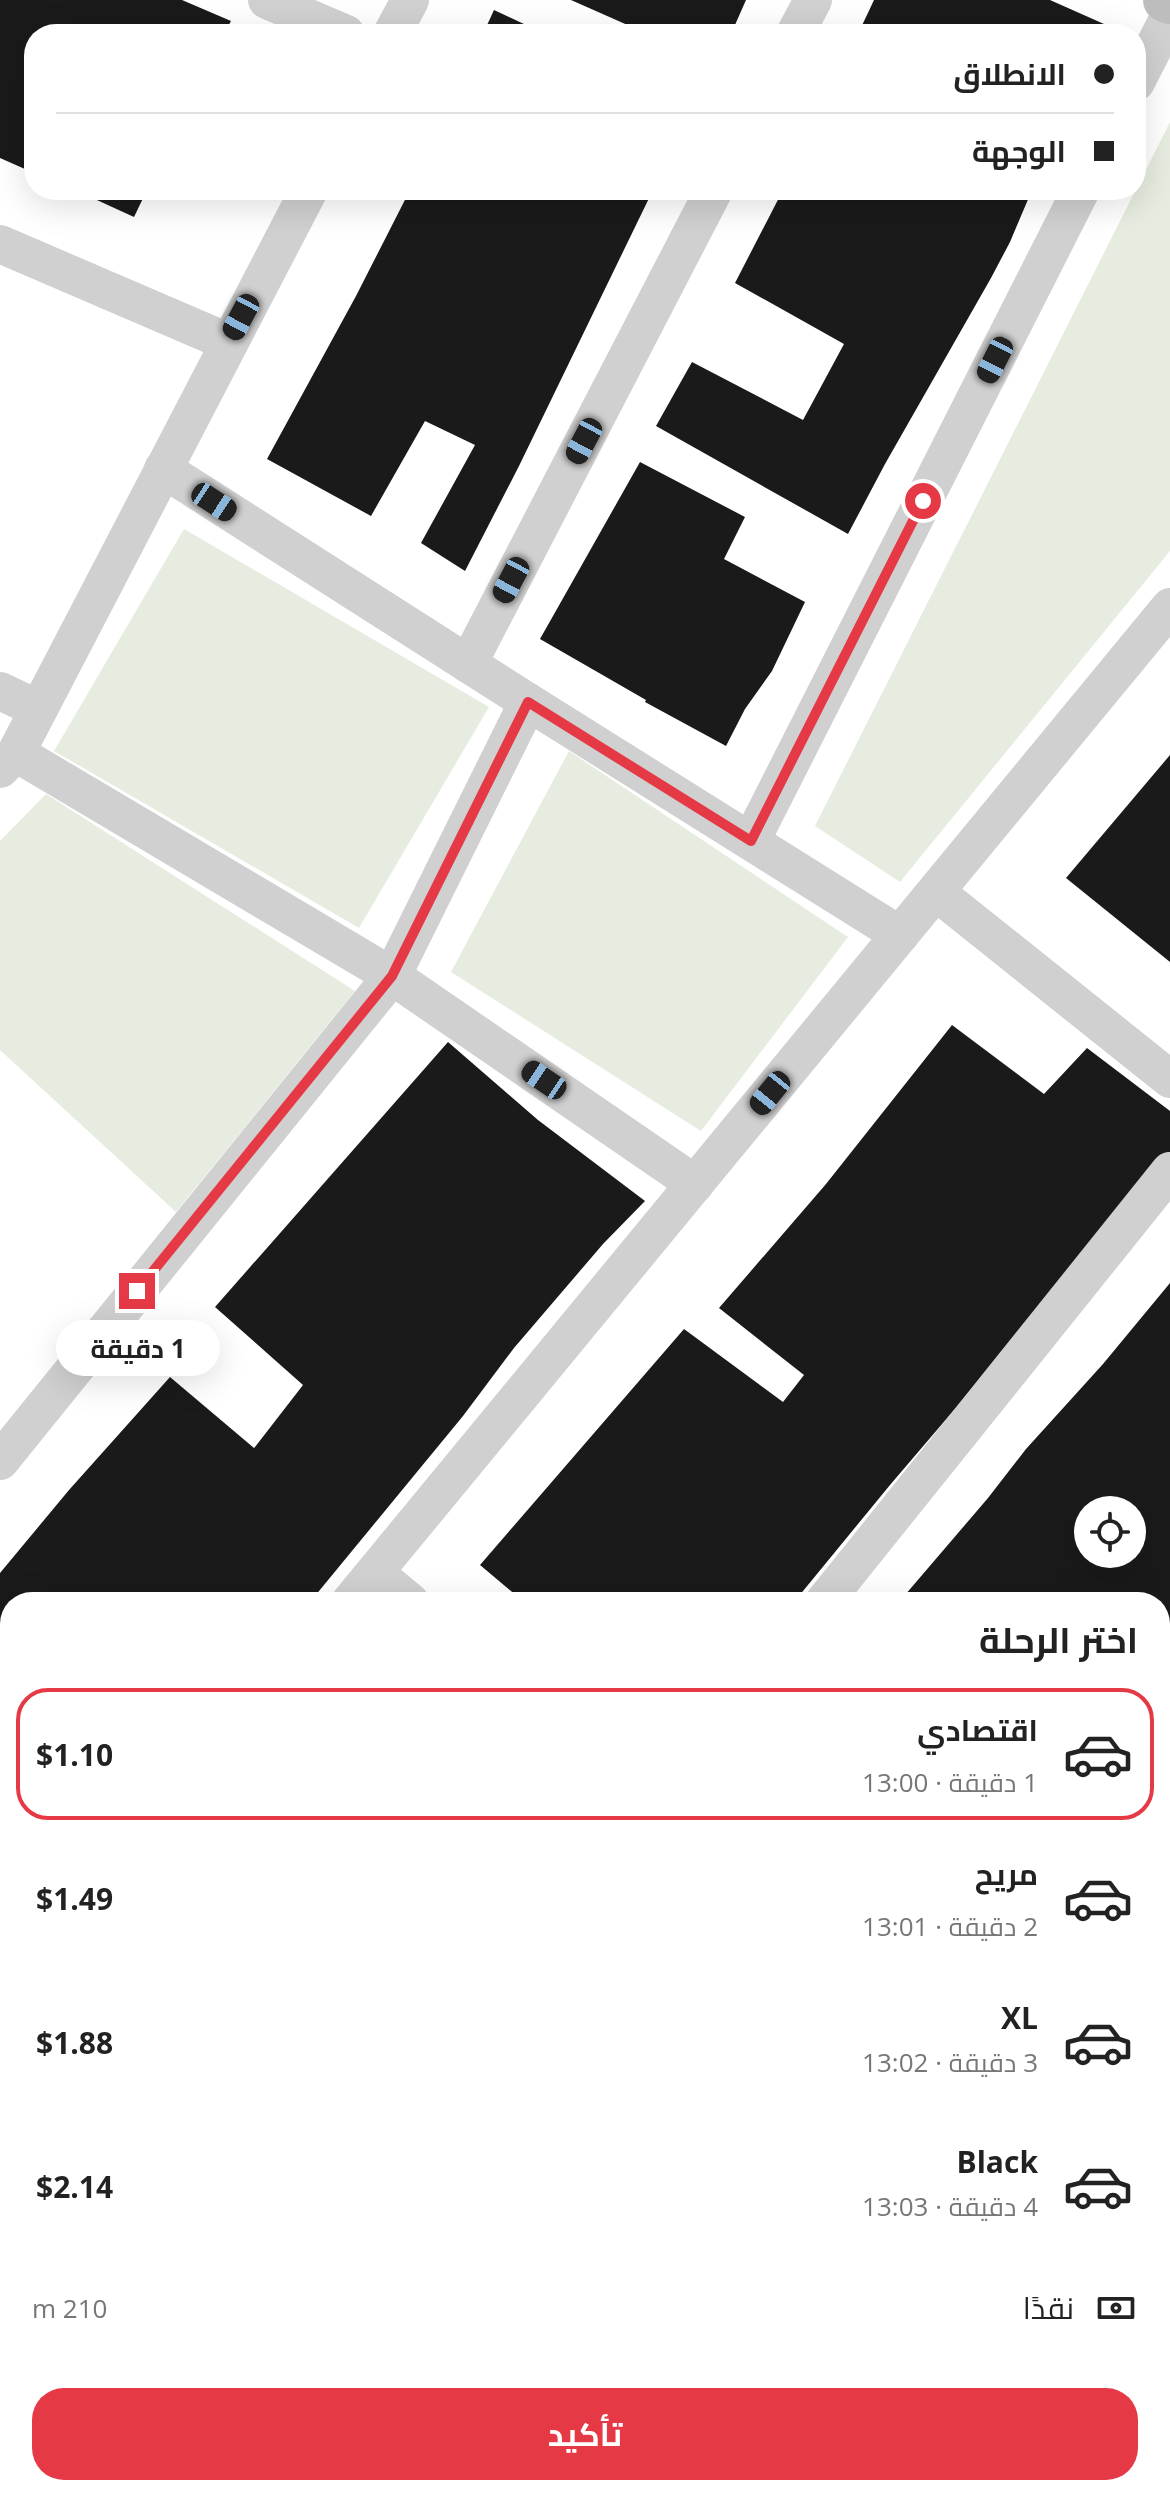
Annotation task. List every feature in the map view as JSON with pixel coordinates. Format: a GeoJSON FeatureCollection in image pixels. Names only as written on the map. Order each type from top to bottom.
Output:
{"type":"FeatureCollection","features":[{"type":"Feature","properties":{"kind":"street"},"geometry":{"type":"LineString","coordinates":[[267,0],[323,24]]}},
{"type":"Feature","properties":{"kind":"street"},"geometry":{"type":"LineString","coordinates":[[397,24],[410,0]]}},
{"type":"Feature","properties":{"kind":"street"},"geometry":{"type":"LineString","coordinates":[[800,24],[813,0]]}},
{"type":"Feature","properties":{"kind":"street"},"geometry":{"type":"LineString","coordinates":[[1146,62],[1170,15]]}},
{"type":"Feature","properties":{"kind":"street"},"geometry":{"type":"LineString","coordinates":[[304,200],[8,761],[392,976],[695,1184]]}},
{"type":"Feature","properties":{"kind":"street"},"geometry":{"type":"LineString","coordinates":[[468,664],[709,200]]}},
{"type":"Feature","properties":{"kind":"street"},"geometry":{"type":"LineString","coordinates":[[751,841],[1076,200]]}},
{"type":"Feature","properties":{"kind":"street"},"geometry":{"type":"LineString","coordinates":[[0,244],[228,342]]}},
{"type":"Feature","properties":{"kind":"street"},"geometry":{"type":"LineString","coordinates":[[163,469],[900,935]]}},
{"type":"Feature","properties":{"kind":"street"},"geometry":{"type":"LineString","coordinates":[[359,1592],[1168,614]]}},
{"type":"Feature","properties":{"kind":"street"},"geometry":{"type":"LineString","coordinates":[[0,691],[38,709]]}},
{"type":"Feature","properties":{"kind":"street"},"geometry":{"type":"LineString","coordinates":[[0,1461],[392,976],[528,702]]}},
{"type":"Feature","properties":{"kind":"street"},"geometry":{"type":"LineString","coordinates":[[936,892],[1170,1079]]}},
{"type":"Feature","properties":{"kind":"street"},"geometry":{"type":"LineString","coordinates":[[832,1592],[1170,1171]]}},
{"type":"Feature","properties":{"kind":"street"},"geometry":{"type":"LineString","coordinates":[[375,1573],[398,1592]]}},
{"type":"Feature","properties":{"kind":"shaded area"},"geometry":{"type":"Polygon","coordinates":[[[1170,122],[1170,551],[900,882],[815,826],[1131,200],[1146,200],[1146,170],[1170,122]]]}},
{"type":"Feature","properties":{"kind":"shaded area"},"geometry":{"type":"Polygon","coordinates":[[[184,529],[489,707],[359,928],[54,751],[184,529]]]}},
{"type":"Feature","properties":{"kind":"shaded area"},"geometry":{"type":"Polygon","coordinates":[[[569,751],[848,937],[701,1131],[451,972],[569,751]]]}},
{"type":"Feature","properties":{"kind":"shaded area"},"geometry":{"type":"Polygon","coordinates":[[[46,794],[355,991],[176,1212],[0,1050],[0,841],[46,794]]]}},
{"type":"Feature","properties":{"kind":"building"},"geometry":{"type":"Polygon","coordinates":[[[0,0],[182,0],[231,21],[229,24],[24,24],[24,169],[0,158],[0,0]]]}},
{"type":"Feature","properties":{"kind":"building"},"geometry":{"type":"Polygon","coordinates":[[[571,0],[746,0],[735,24],[625,24],[571,0]]]}},
{"type":"Feature","properties":{"kind":"building"},"geometry":{"type":"Polygon","coordinates":[[[874,0],[1050,0],[1104,24],[863,24],[874,0]]]}},
{"type":"Feature","properties":{"kind":"building"},"geometry":{"type":"Polygon","coordinates":[[[494,10],[524,24],[488,24],[494,10]]]}},
{"type":"Feature","properties":{"kind":"building"},"geometry":{"type":"Polygon","coordinates":[[[97,200],[142,200],[134,217],[97,200]]]}},
{"type":"Feature","properties":{"kind":"building"},"geometry":{"type":"Polygon","coordinates":[[[405,200],[648,200],[465,571],[421,543],[475,445],[425,421],[371,516],[267,459],[405,200]]]}},
{"type":"Feature","properties":{"kind":"building"},"geometry":{"type":"Polygon","coordinates":[[[778,200],[1028,200],[991,278],[848,534],[656,426],[692,362],[803,420],[844,344],[735,283],[778,200]]]}},
{"type":"Feature","properties":{"kind":"building"},"geometry":{"type":"Polygon","coordinates":[[[640,462],[745,517],[724,559],[805,602],[772,671],[745,709],[726,746],[540,639],[640,462]]]}},
{"type":"Feature","properties":{"kind":"building"},"geometry":{"type":"Polygon","coordinates":[[[1170,755],[1170,962],[1066,878],[1170,755]]]}},
{"type":"Feature","properties":{"kind":"building"},"geometry":{"type":"Polygon","coordinates":[[[952,1025],[1044,1094],[1087,1048],[1170,1111],[1170,1157],[802,1592],[512,1592],[480,1565],[684,1329],[783,1402],[804,1375],[719,1308],[826,1184],[952,1025]]]}},
{"type":"Feature","properties":{"kind":"building"},"geometry":{"type":"Polygon","coordinates":[[[448,1042],[538,1120],[645,1201],[603,1244],[514,1348],[463,1416],[318,1592],[0,1592],[0,1573],[170,1377],[254,1448],[303,1385],[215,1307],[448,1042]]]}},
{"type":"Feature","properties":{"kind":"building"},"geometry":{"type":"Polygon","coordinates":[[[1170,1283],[1170,1592],[908,1592],[1026,1449],[1103,1364],[1170,1283]]]}},
{"type":"Feature","properties":{"kind":"route"},"geometry":{"type":"LineString","coordinates":[[137,1291],[392,976],[528,702],[751,841],[923,501]]}}]}
